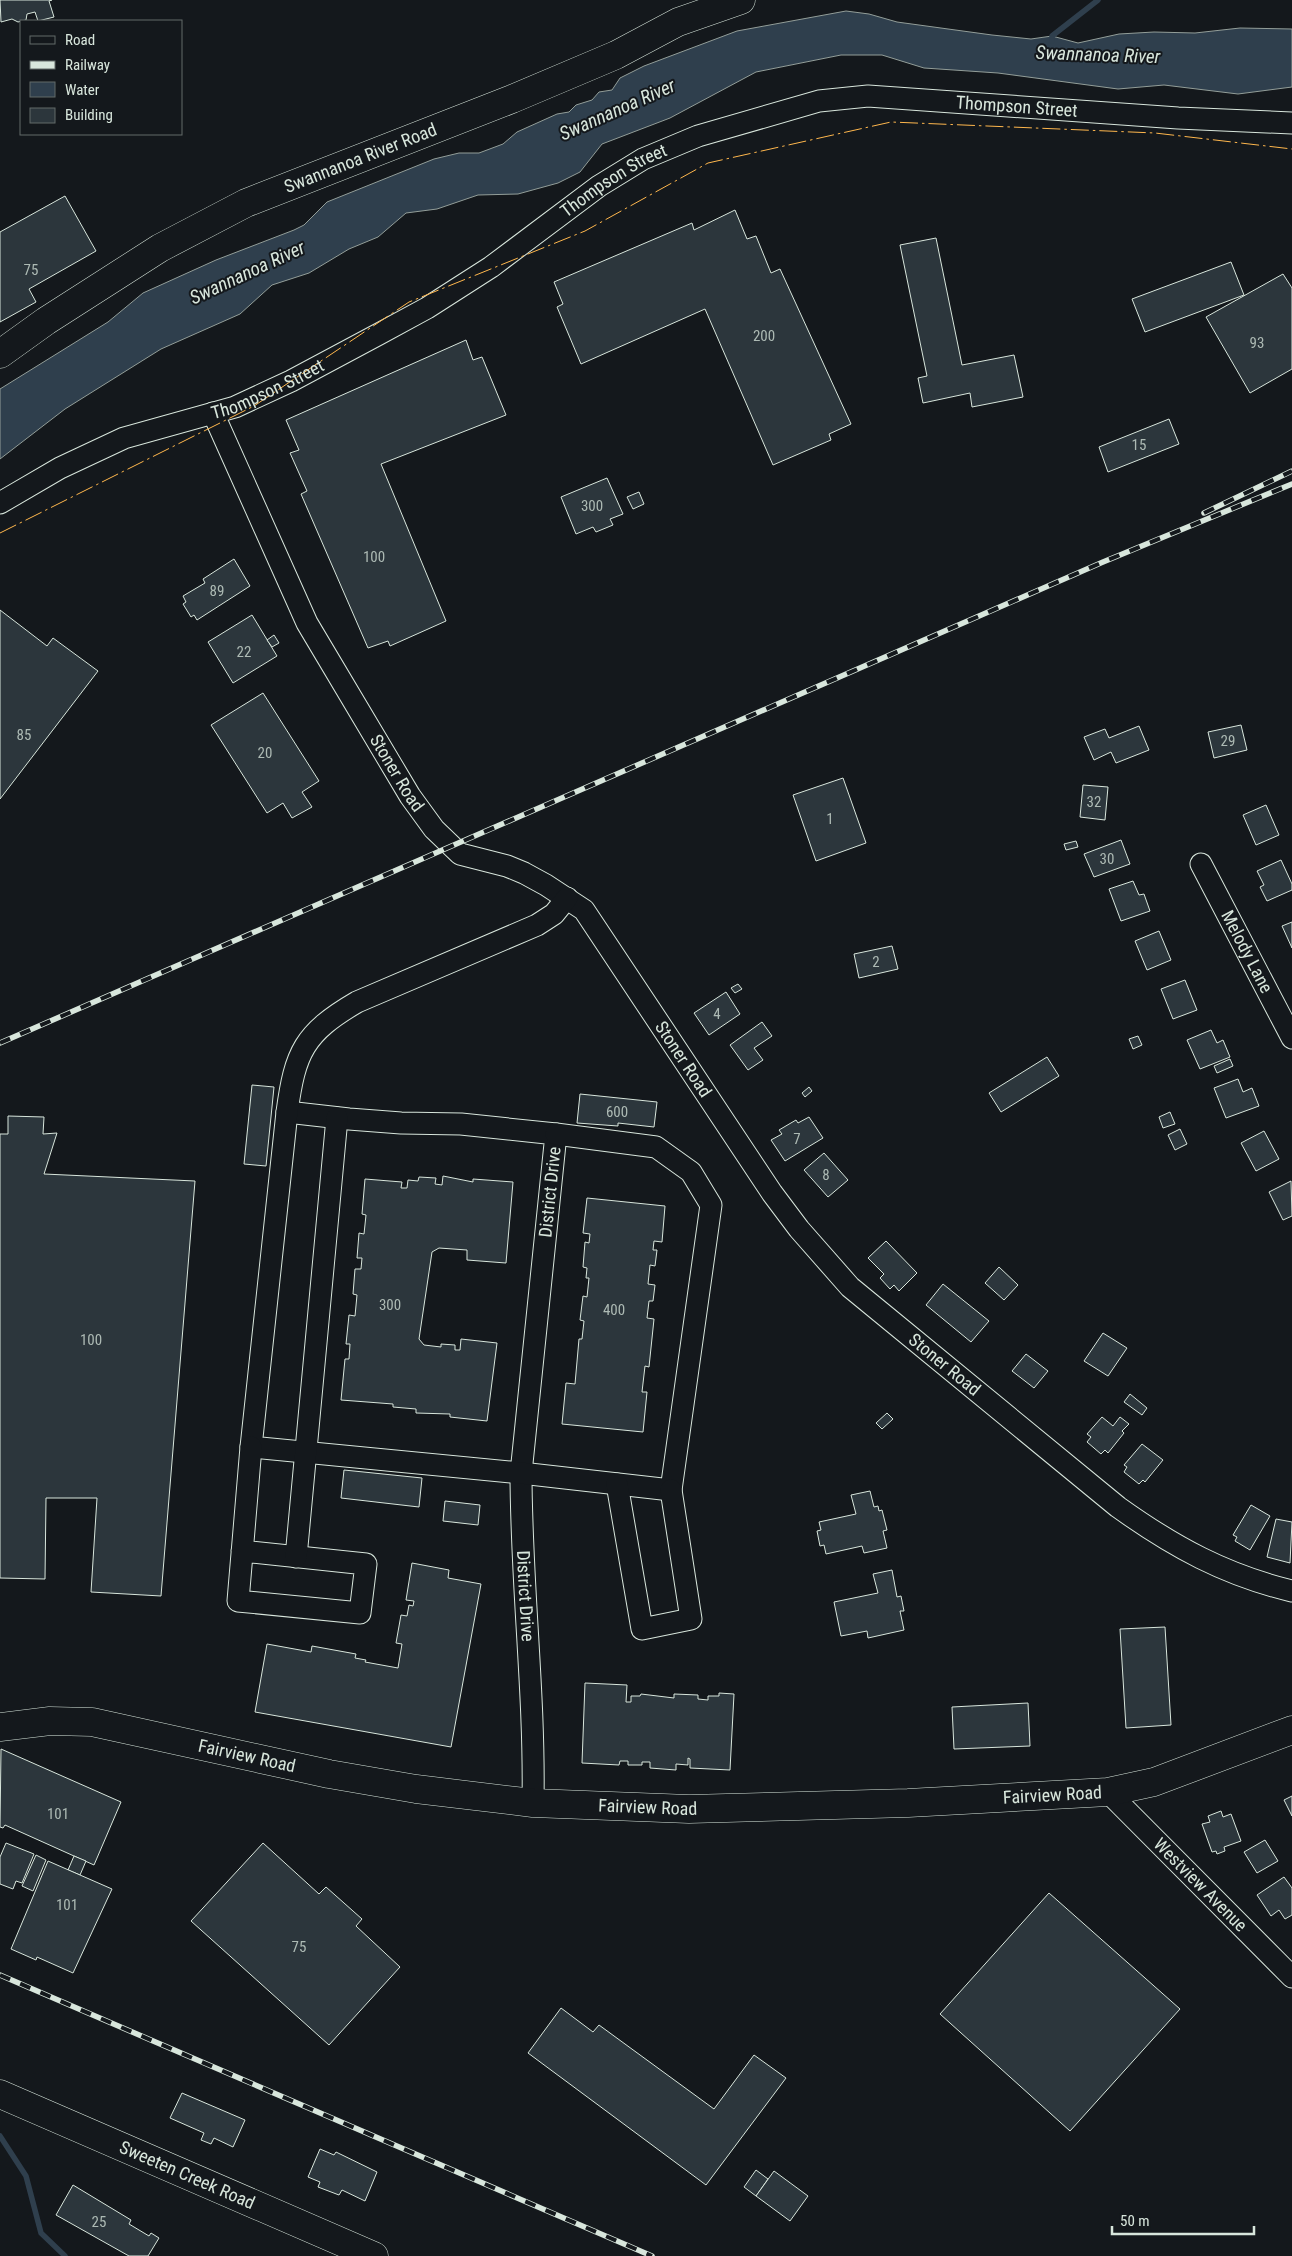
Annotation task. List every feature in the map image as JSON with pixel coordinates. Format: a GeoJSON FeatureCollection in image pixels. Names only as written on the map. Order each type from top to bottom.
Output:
{"type":"FeatureCollection","features":[{"type":"Feature","properties":{"kind":"main road","name":"Swannanoa River Road"},"geometry":{"type":"LineString","coordinates":[[0,354],[46,321],[160,248],[246,203],[512,100],[616,55],[678,22],[742,0]]}},
{"type":"Feature","properties":{"kind":"main road","name":"Fairview Road"},"geometry":{"type":"LineString","coordinates":[[0,1727],[50,1721],[92,1722],[329,1774],[416,1789],[533,1803],[689,1809],[908,1803],[1108,1792],[1154,1782],[1292,1730]]}},
{"type":"Feature","properties":{"kind":"main road","name":"Sweeten Creek Road"},"geometry":{"type":"LineString","coordinates":[[0,2094],[374,2256]]}},
{"type":"Feature","properties":{"kind":"street","name":"Thompson Street"},"geometry":{"type":"LineString","coordinates":[[0,503],[60,468],[124,438],[235,407],[270,391],[427,308],[491,267],[620,171],[643,159],[698,136],[820,101],[850,97],[898,97],[1178,118],[1292,123]]}},
{"type":"Feature","properties":{"kind":"street","name":"Stoner Road"},"geometry":{"type":"LineString","coordinates":[[213,413],[307,624],[410,796],[434,829],[460,854],[524,873],[584,910],[772,1193],[799,1229],[850,1287],[934,1358],[1149,1529],[1212,1565],[1261,1583],[1292,1591]]}},
{"type":"Feature","properties":{"kind":"street","name":"Melody Lane"},"geometry":{"type":"LineString","coordinates":[[1201,864],[1292,1038]]}},
{"type":"Feature","properties":{"kind":"street"},"geometry":{"type":"LineString","coordinates":[[242,1552],[366,1564],[360,1613],[238,1601],[242,1552],[252,1447],[287,1112],[292,1077],[297,1059],[307,1042],[320,1027],[357,1002],[537,925],[554,914],[566,898]]}},
{"type":"Feature","properties":{"kind":"street","name":"District Drive"},"geometry":{"type":"LineString","coordinates":[[287,1112],[401,1124],[461,1124],[556,1134],[521,1473],[522,1529],[534,1762],[533,1803]]}},
{"type":"Feature","properties":{"kind":"street"},"geometry":{"type":"LineString","coordinates":[[296,1557],[304,1452],[337,1118]]}},
{"type":"Feature","properties":{"kind":"street"},"geometry":{"type":"LineString","coordinates":[[556,1134],[656,1148],[691,1172],[711,1205],[671,1490],[692,1619],[642,1629],[617,1484]]}},
{"type":"Feature","properties":{"kind":"street"},"geometry":{"type":"LineString","coordinates":[[252,1447],[521,1473],[671,1490]]}},
{"type":"Feature","properties":{"kind":"street","name":"Westview Avenue"},"geometry":{"type":"LineString","coordinates":[[1108,1792],[1292,1977]]}},
{"type":"Feature","properties":{"kind":"water","name":"Swannanoa River"},"geometry":{"type":"Polygon","coordinates":[[[846,11],[869,14],[897,22],[1031,39],[1052,36],[1078,43],[1119,34],[1154,32],[1195,33],[1240,28],[1292,29],[1292,87],[1238,94],[1164,85],[1118,89],[998,73],[924,68],[882,55],[841,55],[756,72],[670,118],[602,144],[580,172],[558,183],[518,194],[478,195],[437,209],[406,213],[378,237],[349,249],[309,273],[272,285],[240,314],[161,349],[65,409],[0,459],[0,389],[108,322],[143,293],[216,260],[294,230],[304,225],[327,202],[434,159],[459,153],[479,153],[503,144],[517,132],[557,114],[569,112],[576,105],[592,100],[599,92],[612,90],[620,78],[644,66],[737,31],[846,11]]]}},
{"type":"Feature","properties":{"kind":"building"},"geometry":{"type":"Polygon","coordinates":[[[0,0],[52,0],[49,1],[54,17],[38,20],[35,12],[27,14],[26,20],[18,22],[12,19],[1,22],[0,0]]]}},
{"type":"Feature","properties":{"kind":"building"},"geometry":{"type":"Polygon","coordinates":[[[65,196],[96,251],[29,289],[36,302],[0,322],[0,232],[65,196]]]}},
{"type":"Feature","properties":{"kind":"building"},"geometry":{"type":"Polygon","coordinates":[[[735,210],[747,239],[756,236],[771,273],[780,269],[851,424],[829,434],[831,440],[773,465],[705,309],[581,364],[557,307],[563,304],[554,282],[692,223],[694,230],[735,210]]]}},
{"type":"Feature","properties":{"kind":"building"},"geometry":{"type":"Polygon","coordinates":[[[936,238],[962,365],[1014,355],[1023,397],[972,407],[970,393],[923,403],[918,378],[927,376],[900,245],[936,238]]]}},
{"type":"Feature","properties":{"kind":"building"},"geometry":{"type":"Polygon","coordinates":[[[1231,262],[1244,295],[1145,332],[1132,299],[1231,262]]]}},
{"type":"Feature","properties":{"kind":"building"},"geometry":{"type":"Polygon","coordinates":[[[1283,274],[1292,288],[1292,369],[1250,393],[1206,317],[1283,274]]]}},
{"type":"Feature","properties":{"kind":"building"},"geometry":{"type":"Polygon","coordinates":[[[466,340],[473,360],[482,357],[506,415],[381,464],[446,621],[390,646],[388,641],[368,648],[301,494],[307,491],[290,453],[299,450],[286,420],[466,340]]]}},
{"type":"Feature","properties":{"kind":"building"},"geometry":{"type":"Polygon","coordinates":[[[1169,419],[1179,444],[1108,472],[1099,447],[1169,419]]]}},
{"type":"Feature","properties":{"kind":"building"},"geometry":{"type":"Polygon","coordinates":[[[607,478],[623,514],[610,519],[613,525],[596,532],[593,527],[576,534],[561,497],[607,478]]]}},
{"type":"Feature","properties":{"kind":"building"},"geometry":{"type":"Polygon","coordinates":[[[639,492],[644,504],[633,509],[627,497],[639,492]]]}},
{"type":"Feature","properties":{"kind":"building"},"geometry":{"type":"Polygon","coordinates":[[[234,559],[250,586],[197,620],[194,615],[191,617],[183,604],[186,602],[183,596],[205,583],[203,579],[234,559]]]}},
{"type":"Feature","properties":{"kind":"building"},"geometry":{"type":"Polygon","coordinates":[[[0,610],[47,646],[53,638],[98,671],[0,799],[0,610]]]}},
{"type":"Feature","properties":{"kind":"building"},"geometry":{"type":"Polygon","coordinates":[[[252,615],[277,656],[233,683],[208,642],[252,615]]]}},
{"type":"Feature","properties":{"kind":"building"},"geometry":{"type":"Polygon","coordinates":[[[274,635],[279,643],[272,647],[267,640],[274,635]]]}},
{"type":"Feature","properties":{"kind":"building"},"geometry":{"type":"Polygon","coordinates":[[[263,693],[319,781],[302,792],[312,807],[292,818],[283,803],[267,813],[211,725],[263,693]]]}},
{"type":"Feature","properties":{"kind":"building"},"geometry":{"type":"Polygon","coordinates":[[[1241,725],[1247,750],[1214,758],[1208,732],[1241,725]]]}},
{"type":"Feature","properties":{"kind":"building"},"geometry":{"type":"Polygon","coordinates":[[[1139,726],[1149,750],[1116,763],[1111,752],[1094,760],[1084,737],[1105,729],[1109,738],[1139,726]]]}},
{"type":"Feature","properties":{"kind":"building"},"geometry":{"type":"Polygon","coordinates":[[[843,778],[866,843],[816,861],[793,795],[843,778]]]}},
{"type":"Feature","properties":{"kind":"building"},"geometry":{"type":"Polygon","coordinates":[[[1083,785],[1108,787],[1105,820],[1080,817],[1083,785]]]}},
{"type":"Feature","properties":{"kind":"building"},"geometry":{"type":"Polygon","coordinates":[[[1266,805],[1279,835],[1256,845],[1243,815],[1266,805]]]}},
{"type":"Feature","properties":{"kind":"building"},"geometry":{"type":"Polygon","coordinates":[[[1121,840],[1130,864],[1094,877],[1084,854],[1121,840]]]}},
{"type":"Feature","properties":{"kind":"building"},"geometry":{"type":"Polygon","coordinates":[[[1076,841],[1078,847],[1066,850],[1064,844],[1076,841]]]}},
{"type":"Feature","properties":{"kind":"building"},"geometry":{"type":"Polygon","coordinates":[[[1281,860],[1292,884],[1292,890],[1267,901],[1260,887],[1264,885],[1257,871],[1281,860]]]}},
{"type":"Feature","properties":{"kind":"building"},"geometry":{"type":"Polygon","coordinates":[[[1133,881],[1139,895],[1144,894],[1150,911],[1121,921],[1109,889],[1133,881]]]}},
{"type":"Feature","properties":{"kind":"building"},"geometry":{"type":"Polygon","coordinates":[[[1292,922],[1292,948],[1282,926],[1292,922]]]}},
{"type":"Feature","properties":{"kind":"building"},"geometry":{"type":"Polygon","coordinates":[[[1159,931],[1171,960],[1147,970],[1135,941],[1159,931]]]}},
{"type":"Feature","properties":{"kind":"building"},"geometry":{"type":"Polygon","coordinates":[[[892,946],[898,969],[859,978],[854,954],[892,946]]]}},
{"type":"Feature","properties":{"kind":"building"},"geometry":{"type":"Polygon","coordinates":[[[1185,980],[1197,1010],[1173,1019],[1161,989],[1185,980]]]}},
{"type":"Feature","properties":{"kind":"building"},"geometry":{"type":"Polygon","coordinates":[[[738,984],[742,989],[735,993],[731,988],[738,984]]]}},
{"type":"Feature","properties":{"kind":"building"},"geometry":{"type":"Polygon","coordinates":[[[726,992],[740,1014],[709,1035],[694,1013],[726,992]]]}},
{"type":"Feature","properties":{"kind":"building"},"geometry":{"type":"Polygon","coordinates":[[[762,1022],[772,1036],[754,1048],[763,1060],[748,1070],[730,1045],[762,1022]]]}},
{"type":"Feature","properties":{"kind":"building"},"geometry":{"type":"Polygon","coordinates":[[[1211,1030],[1217,1043],[1223,1040],[1230,1057],[1200,1069],[1187,1040],[1211,1030]]]}},
{"type":"Feature","properties":{"kind":"building"},"geometry":{"type":"Polygon","coordinates":[[[1138,1036],[1142,1045],[1133,1049],[1129,1039],[1138,1036]]]}},
{"type":"Feature","properties":{"kind":"building"},"geometry":{"type":"Polygon","coordinates":[[[1047,1057],[1059,1076],[1001,1112],[989,1093],[1047,1057]]]}},
{"type":"Feature","properties":{"kind":"building"},"geometry":{"type":"Polygon","coordinates":[[[1230,1059],[1233,1066],[1217,1073],[1214,1066],[1230,1059]]]}},
{"type":"Feature","properties":{"kind":"building"},"geometry":{"type":"Polygon","coordinates":[[[1238,1079],[1243,1092],[1252,1088],[1259,1106],[1226,1118],[1214,1088],[1238,1079]]]}},
{"type":"Feature","properties":{"kind":"building"},"geometry":{"type":"Polygon","coordinates":[[[252,1085],[274,1087],[266,1166],[244,1164],[252,1085]]]}},
{"type":"Feature","properties":{"kind":"building"},"geometry":{"type":"Polygon","coordinates":[[[809,1087],[812,1091],[805,1097],[802,1093],[809,1087]]]}},
{"type":"Feature","properties":{"kind":"building"},"geometry":{"type":"Polygon","coordinates":[[[580,1094],[657,1102],[654,1127],[618,1123],[618,1126],[577,1123],[580,1094]]]}},
{"type":"Feature","properties":{"kind":"building"},"geometry":{"type":"Polygon","coordinates":[[[1170,1112],[1175,1124],[1163,1128],[1159,1117],[1170,1112]]]}},
{"type":"Feature","properties":{"kind":"building"},"geometry":{"type":"Polygon","coordinates":[[[8,1116],[44,1117],[43,1134],[57,1133],[44,1174],[195,1181],[161,1596],[91,1592],[97,1498],[46,1498],[45,1579],[0,1578],[0,1134],[8,1134],[8,1116]]]}},
{"type":"Feature","properties":{"kind":"building"},"geometry":{"type":"Polygon","coordinates":[[[809,1117],[823,1138],[785,1161],[771,1140],[782,1134],[779,1130],[796,1120],[798,1123],[809,1117]]]}},
{"type":"Feature","properties":{"kind":"building"},"geometry":{"type":"Polygon","coordinates":[[[1180,1129],[1187,1144],[1175,1150],[1168,1135],[1180,1129]]]}},
{"type":"Feature","properties":{"kind":"building"},"geometry":{"type":"Polygon","coordinates":[[[1264,1131],[1279,1159],[1256,1171],[1241,1143],[1264,1131]]]}},
{"type":"Feature","properties":{"kind":"building"},"geometry":{"type":"Polygon","coordinates":[[[824,1153],[848,1180],[828,1197],[804,1170],[824,1153]]]}},
{"type":"Feature","properties":{"kind":"building"},"geometry":{"type":"Polygon","coordinates":[[[443,1176],[473,1182],[473,1179],[513,1182],[506,1263],[467,1260],[467,1250],[439,1248],[432,1252],[419,1339],[424,1345],[441,1347],[441,1344],[455,1345],[455,1350],[460,1350],[461,1339],[497,1343],[487,1421],[450,1417],[450,1414],[416,1413],[416,1409],[393,1407],[393,1404],[341,1400],[345,1359],[349,1359],[350,1344],[346,1344],[349,1315],[355,1316],[357,1295],[353,1294],[355,1269],[361,1269],[362,1258],[357,1258],[359,1233],[364,1234],[366,1215],[362,1214],[365,1179],[402,1182],[401,1188],[407,1188],[408,1180],[418,1181],[419,1177],[436,1178],[435,1184],[442,1185],[443,1176]]]}},
{"type":"Feature","properties":{"kind":"building"},"geometry":{"type":"Polygon","coordinates":[[[1291,1181],[1292,1216],[1283,1220],[1269,1192],[1291,1181]]]}},
{"type":"Feature","properties":{"kind":"building"},"geometry":{"type":"Polygon","coordinates":[[[587,1198],[665,1206],[662,1242],[654,1241],[653,1250],[657,1250],[655,1266],[650,1265],[648,1284],[655,1285],[653,1301],[649,1301],[647,1318],[654,1319],[649,1367],[645,1366],[642,1392],[647,1392],[643,1432],[562,1424],[566,1383],[575,1384],[579,1339],[582,1339],[584,1321],[580,1320],[583,1296],[587,1297],[589,1278],[586,1278],[587,1268],[583,1267],[585,1242],[589,1243],[590,1234],[583,1233],[587,1198]]]}},
{"type":"Feature","properties":{"kind":"building"},"geometry":{"type":"Polygon","coordinates":[[[886,1241],[917,1273],[899,1291],[894,1285],[890,1289],[880,1278],[884,1274],[868,1258],[886,1241]]]}},
{"type":"Feature","properties":{"kind":"building"},"geometry":{"type":"Polygon","coordinates":[[[999,1267],[1018,1285],[1004,1300],[985,1283],[999,1267]]]}},
{"type":"Feature","properties":{"kind":"building"},"geometry":{"type":"Polygon","coordinates":[[[943,1284],[989,1321],[971,1342],[926,1305],[943,1284]]]}},
{"type":"Feature","properties":{"kind":"building"},"geometry":{"type":"Polygon","coordinates":[[[1103,1333],[1127,1348],[1108,1376],[1084,1361],[1103,1333]]]}},
{"type":"Feature","properties":{"kind":"building"},"geometry":{"type":"Polygon","coordinates":[[[1026,1354],[1048,1371],[1034,1388],[1012,1371],[1026,1354]]]}},
{"type":"Feature","properties":{"kind":"building"},"geometry":{"type":"Polygon","coordinates":[[[1130,1394],[1147,1408],[1142,1415],[1124,1402],[1130,1394]]]}},
{"type":"Feature","properties":{"kind":"building"},"geometry":{"type":"Polygon","coordinates":[[[887,1413],[893,1419],[882,1429],[876,1423],[887,1413]]]}},
{"type":"Feature","properties":{"kind":"building"},"geometry":{"type":"Polygon","coordinates":[[[1102,1417],[1113,1426],[1120,1417],[1129,1424],[1122,1431],[1124,1433],[1108,1453],[1105,1450],[1101,1454],[1087,1442],[1091,1437],[1087,1434],[1102,1417]]]}},
{"type":"Feature","properties":{"kind":"building"},"geometry":{"type":"Polygon","coordinates":[[[1142,1444],[1163,1460],[1145,1482],[1143,1480],[1139,1484],[1124,1472],[1127,1467],[1124,1465],[1142,1444]]]}},
{"type":"Feature","properties":{"kind":"building"},"geometry":{"type":"Polygon","coordinates":[[[344,1470],[422,1478],[419,1507],[341,1498],[344,1470]]]}},
{"type":"Feature","properties":{"kind":"building"},"geometry":{"type":"Polygon","coordinates":[[[870,1491],[874,1507],[878,1506],[879,1511],[882,1510],[887,1530],[883,1531],[887,1548],[864,1553],[862,1546],[826,1554],[824,1545],[820,1546],[817,1531],[821,1530],[819,1522],[856,1514],[851,1495],[870,1491]]]}},
{"type":"Feature","properties":{"kind":"building"},"geometry":{"type":"Polygon","coordinates":[[[445,1501],[480,1505],[478,1525],[443,1521],[445,1501]]]}},
{"type":"Feature","properties":{"kind":"building"},"geometry":{"type":"Polygon","coordinates":[[[1251,1505],[1270,1516],[1250,1550],[1235,1541],[1237,1537],[1233,1535],[1251,1505]]]}},
{"type":"Feature","properties":{"kind":"building"},"geometry":{"type":"Polygon","coordinates":[[[1276,1519],[1292,1522],[1290,1563],[1267,1557],[1276,1519]]]}},
{"type":"Feature","properties":{"kind":"building"},"geometry":{"type":"Polygon","coordinates":[[[412,1563],[449,1570],[448,1578],[481,1584],[451,1747],[255,1712],[267,1644],[311,1652],[312,1646],[356,1654],[355,1658],[366,1660],[365,1662],[398,1668],[402,1644],[396,1643],[401,1615],[407,1616],[409,1605],[413,1606],[414,1601],[406,1600],[412,1563]]]}},
{"type":"Feature","properties":{"kind":"building"},"geometry":{"type":"Polygon","coordinates":[[[892,1570],[897,1597],[901,1596],[904,1611],[900,1611],[904,1630],[868,1638],[867,1631],[841,1636],[834,1602],[878,1593],[873,1574],[892,1570]]]}},
{"type":"Feature","properties":{"kind":"building"},"geometry":{"type":"Polygon","coordinates":[[[1165,1627],[1171,1725],[1126,1728],[1120,1629],[1165,1627]]]}},
{"type":"Feature","properties":{"kind":"building"},"geometry":{"type":"Polygon","coordinates":[[[585,1683],[627,1685],[626,1702],[631,1702],[631,1696],[640,1696],[641,1694],[674,1698],[674,1694],[698,1695],[698,1699],[708,1700],[708,1696],[719,1696],[719,1693],[734,1694],[730,1770],[690,1768],[690,1759],[688,1758],[688,1765],[676,1764],[676,1770],[650,1768],[650,1762],[642,1762],[642,1765],[628,1765],[628,1761],[620,1761],[619,1765],[582,1763],[585,1683]]]}},
{"type":"Feature","properties":{"kind":"building"},"geometry":{"type":"Polygon","coordinates":[[[1028,1703],[1030,1746],[954,1749],[952,1707],[1028,1703]]]}},
{"type":"Feature","properties":{"kind":"building"},"geometry":{"type":"Polygon","coordinates":[[[1,1749],[121,1802],[94,1865],[5,1825],[3,1828],[0,1827],[1,1749]]]}},
{"type":"Feature","properties":{"kind":"building"},"geometry":{"type":"Polygon","coordinates":[[[1292,1796],[1292,1816],[1284,1800],[1292,1796]]]}},
{"type":"Feature","properties":{"kind":"building"},"geometry":{"type":"Polygon","coordinates":[[[1221,1811],[1223,1817],[1231,1814],[1241,1841],[1224,1847],[1225,1851],[1217,1854],[1216,1851],[1212,1852],[1202,1824],[1210,1822],[1208,1816],[1221,1811]]]}},
{"type":"Feature","properties":{"kind":"building"},"geometry":{"type":"Polygon","coordinates":[[[1265,1840],[1278,1861],[1257,1873],[1244,1852],[1265,1840]]]}},
{"type":"Feature","properties":{"kind":"building"},"geometry":{"type":"Polygon","coordinates":[[[6,1843],[34,1854],[22,1883],[16,1881],[13,1889],[0,1884],[0,1857],[6,1843]]]}},
{"type":"Feature","properties":{"kind":"building"},"geometry":{"type":"Polygon","coordinates":[[[263,1843],[319,1894],[326,1887],[362,1919],[356,1926],[400,1967],[329,2045],[191,1921],[263,1843]]]}},
{"type":"Feature","properties":{"kind":"building"},"geometry":{"type":"Polygon","coordinates":[[[36,1855],[46,1860],[33,1891],[22,1886],[36,1855]]]}},
{"type":"Feature","properties":{"kind":"building"},"geometry":{"type":"Polygon","coordinates":[[[74,1856],[86,1861],[80,1875],[68,1870],[74,1856]]]}},
{"type":"Feature","properties":{"kind":"building"},"geometry":{"type":"Polygon","coordinates":[[[48,1861],[112,1889],[73,1973],[37,1957],[36,1960],[11,1949],[48,1861]]]}},
{"type":"Feature","properties":{"kind":"building"},"geometry":{"type":"Polygon","coordinates":[[[1284,1877],[1292,1888],[1292,1915],[1285,1919],[1279,1910],[1271,1916],[1257,1895],[1284,1877]]]}},
{"type":"Feature","properties":{"kind":"building"},"geometry":{"type":"Polygon","coordinates":[[[1049,1893],[1180,2009],[1070,2131],[940,2014],[1049,1893]]]}},
{"type":"Feature","properties":{"kind":"building"},"geometry":{"type":"Polygon","coordinates":[[[561,2008],[593,2032],[599,2025],[714,2109],[754,2055],[786,2078],[706,2185],[528,2053],[561,2008]]]}},
{"type":"Feature","properties":{"kind":"building"},"geometry":{"type":"Polygon","coordinates":[[[182,2093],[245,2120],[233,2147],[214,2138],[211,2144],[201,2140],[204,2133],[170,2118],[182,2093]]]}},
{"type":"Feature","properties":{"kind":"building"},"geometry":{"type":"Polygon","coordinates":[[[320,2149],[334,2155],[336,2152],[377,2172],[365,2201],[342,2190],[339,2195],[318,2187],[320,2182],[308,2177],[320,2149]]]}},
{"type":"Feature","properties":{"kind":"building"},"geometry":{"type":"Polygon","coordinates":[[[756,2170],[768,2179],[756,2196],[744,2187],[756,2170]]]}},
{"type":"Feature","properties":{"kind":"building"},"geometry":{"type":"Polygon","coordinates":[[[774,2171],[808,2196],[790,2221],[756,2196],[774,2171]]]}},
{"type":"Feature","properties":{"kind":"building"},"geometry":{"type":"Polygon","coordinates":[[[73,2185],[131,2220],[129,2224],[149,2236],[151,2233],[159,2238],[148,2256],[129,2256],[56,2215],[73,2185]]]}},
{"type":"Feature","properties":{"kind":"waterway","name":"Swannanoa River"},"geometry":{"type":"LineString","coordinates":[[1052,41],[1052,36],[1098,0]]}},
{"type":"Feature","properties":{"kind":"waterway"},"geometry":{"type":"LineString","coordinates":[[0,2136],[26,2176],[41,2233],[65,2256]]}},
{"type":"Feature","properties":{"kind":"railway"},"geometry":{"type":"LineString","coordinates":[[1204,513],[1292,471]]}},
{"type":"Feature","properties":{"kind":"railway"},"geometry":{"type":"LineString","coordinates":[[0,1043],[1103,562],[1292,484]]}},
{"type":"Feature","properties":{"kind":"railway"},"geometry":{"type":"LineString","coordinates":[[0,1975],[652,2256]]}},
{"type":"Feature","properties":{"kind":"power"},"geometry":{"type":"LineString","coordinates":[[0,533],[254,406],[409,302],[585,231],[708,163],[891,122],[1155,133],[1292,149]]}}]}
